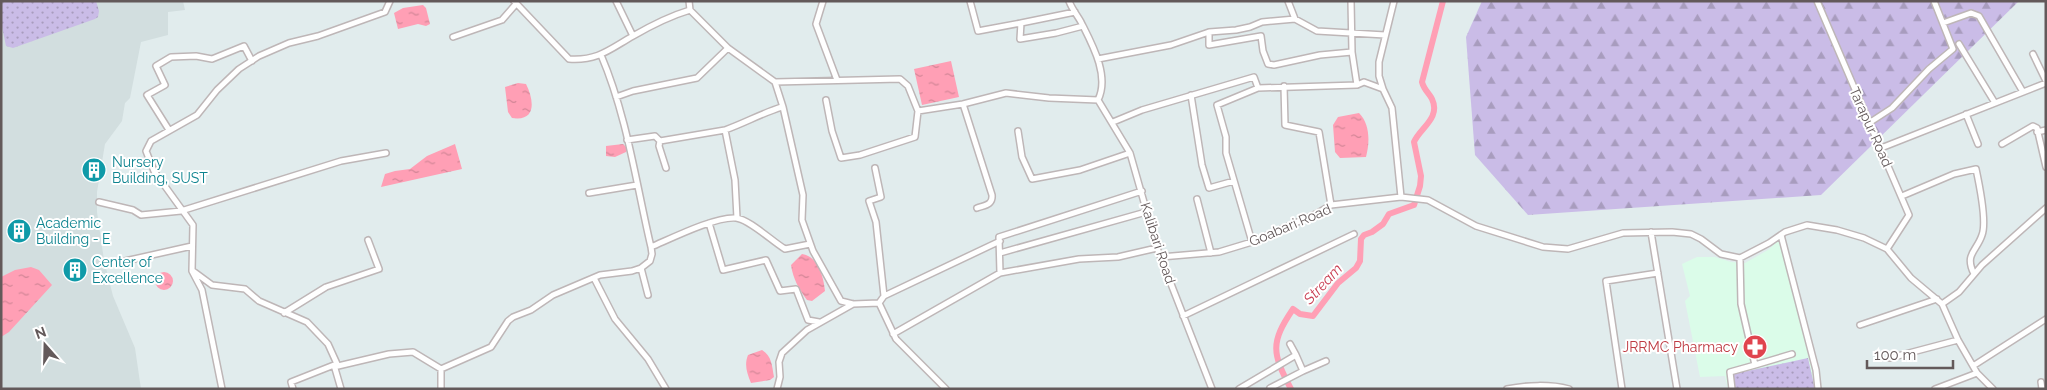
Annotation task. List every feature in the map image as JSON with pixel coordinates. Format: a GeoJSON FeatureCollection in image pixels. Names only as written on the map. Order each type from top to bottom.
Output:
{"type":"FeatureCollection","features":[{"type":"Feature","properties":{"kind":"street"},"geometry":{"type":"LineString","coordinates":[[222,389],[202,290],[192,271],[192,225],[154,171],[146,150],[151,141],[197,115],[217,90],[239,69],[252,61],[277,48],[318,36],[384,12],[390,1]]}},
{"type":"Feature","properties":{"kind":"street"},"geometry":{"type":"LineString","coordinates":[[616,1],[633,36]]}},
{"type":"Feature","properties":{"kind":"street"},"geometry":{"type":"LineString","coordinates":[[690,1],[690,10],[728,48],[775,82],[900,79],[908,86],[918,111],[914,137],[860,155],[841,158],[832,131],[826,100]]}},
{"type":"Feature","properties":{"kind":"street"},"geometry":{"type":"LineString","coordinates":[[823,1],[816,24],[837,80]]}},
{"type":"Feature","properties":{"kind":"street"},"geometry":{"type":"LineString","coordinates":[[970,1],[978,31],[1075,12]]}},
{"type":"Feature","properties":{"kind":"street"},"geometry":{"type":"LineString","coordinates":[[918,111],[963,104],[1006,93],[1049,98],[1098,100],[1102,93],[1098,59],[1069,1]]}},
{"type":"Feature","properties":{"kind":"street"},"geometry":{"type":"LineString","coordinates":[[1288,1],[1295,18]]}},
{"type":"Feature","properties":{"kind":"street"},"geometry":{"type":"LineString","coordinates":[[1351,1],[1352,52],[1357,84]]}},
{"type":"Feature","properties":{"kind":"street"},"geometry":{"type":"LineString","coordinates":[[1394,1],[1384,35],[1379,62],[1379,76],[1382,89],[1392,108],[1401,197]]}},
{"type":"Feature","properties":{"kind":"street","name":"Tarapur Road"},"geometry":{"type":"LineString","coordinates":[[1817,1],[1910,215],[1887,249]]}},
{"type":"Feature","properties":{"kind":"street"},"geometry":{"type":"LineString","coordinates":[[1869,123],[1892,108],[1929,69],[1953,49],[1934,1]]}},
{"type":"Feature","properties":{"kind":"street"},"geometry":{"type":"LineString","coordinates":[[453,37],[502,20],[515,2],[569,59],[584,60],[601,55],[670,16],[690,10]]}},
{"type":"Feature","properties":{"kind":"street"},"geometry":{"type":"LineString","coordinates":[[1943,23],[1971,13],[1979,16],[2022,92]]}},
{"type":"Feature","properties":{"kind":"street"},"geometry":{"type":"LineString","coordinates":[[1098,59],[1171,45],[1208,32],[1236,30],[1262,22],[1295,18],[1317,30],[1384,35]]}},
{"type":"Feature","properties":{"kind":"street"},"geometry":{"type":"LineString","coordinates":[[1021,22],[1020,40],[1083,26]]}},
{"type":"Feature","properties":{"kind":"street"},"geometry":{"type":"LineString","coordinates":[[1208,32],[1209,45],[1261,36],[1268,64],[1274,65],[1320,55],[1352,52]]}},
{"type":"Feature","properties":{"kind":"street"},"geometry":{"type":"LineString","coordinates":[[1959,44],[1995,103]]}},
{"type":"Feature","properties":{"kind":"street"},"geometry":{"type":"LineString","coordinates":[[169,130],[147,95],[165,85],[156,66],[171,57],[196,56],[212,59],[244,46],[252,61]]}},
{"type":"Feature","properties":{"kind":"street"},"geometry":{"type":"LineString","coordinates":[[616,97],[633,91],[697,78],[728,48]]}},
{"type":"Feature","properties":{"kind":"street"},"geometry":{"type":"LineString","coordinates":[[1881,148],[2046,82],[2033,54]]}},
{"type":"Feature","properties":{"kind":"street"},"geometry":{"type":"LineString","coordinates":[[441,369],[491,347],[508,321],[513,317],[532,310],[553,295],[600,275],[632,272],[650,261],[651,247],[627,140],[616,97],[601,55]]}},
{"type":"Feature","properties":{"kind":"street"},"geometry":{"type":"LineString","coordinates":[[1112,122],[1142,110],[1254,77],[1258,88]]}},
{"type":"Feature","properties":{"kind":"street"},"geometry":{"type":"LineString","coordinates":[[775,82],[803,195],[802,220],[810,244],[841,301],[853,304],[878,303],[884,296],[1000,241]]}},
{"type":"Feature","properties":{"kind":"street"},"geometry":{"type":"LineString","coordinates":[[1252,242],[1226,153],[1226,137],[1217,105],[1258,88],[1357,84],[1364,82],[1382,89]]}},
{"type":"Feature","properties":{"kind":"street"},"geometry":{"type":"LineString","coordinates":[[1284,86],[1285,125],[1319,132],[1331,205]]}},
{"type":"Feature","properties":{"kind":"street"},"geometry":{"type":"LineString","coordinates":[[1191,95],[1202,164],[1209,188],[1234,181]]}},
{"type":"Feature","properties":{"kind":"street","name":"Kalibari Road"},"geometry":{"type":"LineString","coordinates":[[1098,100],[1130,153],[1157,248],[1212,389]]}},
{"type":"Feature","properties":{"kind":"street"},"geometry":{"type":"LineString","coordinates":[[963,104],[992,195],[991,204],[977,208]]}},
{"type":"Feature","properties":{"kind":"street"},"geometry":{"type":"LineString","coordinates":[[660,141],[725,130],[750,122],[755,116],[782,106]]}},
{"type":"Feature","properties":{"kind":"street"},"geometry":{"type":"LineString","coordinates":[[1966,114],[1978,144]]}},
{"type":"Feature","properties":{"kind":"street"},"geometry":{"type":"LineString","coordinates":[[2002,144],[2034,126],[2038,132],[2046,167]]}},
{"type":"Feature","properties":{"kind":"street"},"geometry":{"type":"LineString","coordinates":[[725,130],[735,180],[737,218]]}},
{"type":"Feature","properties":{"kind":"street"},"geometry":{"type":"LineString","coordinates":[[2038,132],[2046,130]]}},
{"type":"Feature","properties":{"kind":"street"},"geometry":{"type":"LineString","coordinates":[[1018,131],[1022,158],[1032,179],[1080,170],[1130,153]]}},
{"type":"Feature","properties":{"kind":"street"},"geometry":{"type":"LineString","coordinates":[[627,140],[655,136],[660,141]]}},
{"type":"Feature","properties":{"kind":"street"},"geometry":{"type":"LineString","coordinates":[[660,141],[659,146],[666,168]]}},
{"type":"Feature","properties":{"kind":"street"},"geometry":{"type":"LineString","coordinates":[[99,202],[133,210],[141,215],[181,211],[341,161],[386,153]]}},
{"type":"Feature","properties":{"kind":"street"},"geometry":{"type":"LineString","coordinates":[[875,168],[881,197],[869,201],[876,222],[884,296]]}},
{"type":"Feature","properties":{"kind":"street"},"geometry":{"type":"LineString","coordinates":[[1902,196],[1954,174],[1976,169],[1984,224],[1982,236],[1975,247],[1970,262],[1974,274]]}},
{"type":"Feature","properties":{"kind":"street"},"geometry":{"type":"LineString","coordinates":[[589,193],[637,184]]}},
{"type":"Feature","properties":{"kind":"street"},"geometry":{"type":"LineString","coordinates":[[1000,273],[999,237],[1142,191]]}},
{"type":"Feature","properties":{"kind":"street","name":"Goabari Road"},"geometry":{"type":"LineString","coordinates":[[1161,257],[1219,252],[1252,242],[1318,213],[1331,205],[1401,197],[1428,200],[1476,226],[1543,247],[1568,249],[1623,233],[1691,234],[1721,254],[1730,258],[1740,258]]}},
{"type":"Feature","properties":{"kind":"street"},"geometry":{"type":"LineString","coordinates":[[1198,199],[1211,253]]}},
{"type":"Feature","properties":{"kind":"street"},"geometry":{"type":"LineString","coordinates":[[1942,304],[1960,292],[1982,265],[2046,208]]}},
{"type":"Feature","properties":{"kind":"street"},"geometry":{"type":"LineString","coordinates":[[1000,253],[1146,212]]}},
{"type":"Feature","properties":{"kind":"street"},"geometry":{"type":"LineString","coordinates":[[651,247],[709,223],[737,218],[761,231],[784,249],[810,244]]}},
{"type":"Feature","properties":{"kind":"street"},"geometry":{"type":"LineString","coordinates":[[709,223],[722,270],[766,260],[780,291],[796,289],[808,320],[819,322]]}},
{"type":"Feature","properties":{"kind":"street"},"geometry":{"type":"LineString","coordinates":[[1754,365],[1741,304],[1740,258],[1799,227],[1816,226],[1864,238],[1887,249],[1911,278],[1942,304],[1958,340],[1977,373],[1994,389]]}},
{"type":"Feature","properties":{"kind":"street"},"geometry":{"type":"LineString","coordinates":[[1651,232],[1677,389]]}},
{"type":"Feature","properties":{"kind":"street"},"geometry":{"type":"LineString","coordinates":[[1183,316],[1354,234]]}},
{"type":"Feature","properties":{"kind":"street"},"geometry":{"type":"LineString","coordinates":[[1781,235],[1816,370],[1818,389]]}},
{"type":"Feature","properties":{"kind":"street"},"geometry":{"type":"LineString","coordinates":[[284,313],[326,287],[379,269],[368,240]]}},
{"type":"Feature","properties":{"kind":"street"},"geometry":{"type":"LineString","coordinates":[[125,261],[192,246]]}},
{"type":"Feature","properties":{"kind":"street"},"geometry":{"type":"LineString","coordinates":[[893,334],[1000,273],[1079,260],[1118,257],[1157,248]]}},
{"type":"Feature","properties":{"kind":"street"},"geometry":{"type":"LineString","coordinates":[[641,268],[648,295]]}},
{"type":"Feature","properties":{"kind":"street"},"geometry":{"type":"LineString","coordinates":[[192,271],[212,285],[245,290],[259,301],[307,322],[328,344],[336,365],[341,389]]}},
{"type":"Feature","properties":{"kind":"street"},"geometry":{"type":"LineString","coordinates":[[1622,389],[1606,281],[1658,273]]}},
{"type":"Feature","properties":{"kind":"street"},"geometry":{"type":"LineString","coordinates":[[594,278],[615,319],[648,359],[666,389]]}},
{"type":"Feature","properties":{"kind":"street"},"geometry":{"type":"LineString","coordinates":[[1860,325],[1936,299]]}},
{"type":"Feature","properties":{"kind":"street"},"geometry":{"type":"LineString","coordinates":[[878,303],[893,334],[946,389]]}},
{"type":"Feature","properties":{"kind":"street"},"geometry":{"type":"LineString","coordinates":[[777,389],[780,377],[779,362],[782,353],[806,330],[853,304]]}},
{"type":"Feature","properties":{"kind":"street"},"geometry":{"type":"LineString","coordinates":[[1973,366],[2046,319]]}},
{"type":"Feature","properties":{"kind":"street"},"geometry":{"type":"LineString","coordinates":[[1890,358],[1958,340]]}},
{"type":"Feature","properties":{"kind":"street"},"geometry":{"type":"LineString","coordinates":[[1290,344],[1303,371]]}},
{"type":"Feature","properties":{"kind":"street"},"geometry":{"type":"LineString","coordinates":[[293,389],[290,382],[336,365],[389,354],[413,352],[441,369]]}},
{"type":"Feature","properties":{"kind":"street"},"geometry":{"type":"LineString","coordinates":[[1732,389],[1730,372],[1792,354]]}},
{"type":"Feature","properties":{"kind":"street"},"geometry":{"type":"LineString","coordinates":[[1239,389],[1296,355]]}},
{"type":"Feature","properties":{"kind":"street"},"geometry":{"type":"LineString","coordinates":[[1270,388],[1326,361]]}},
{"type":"Feature","properties":{"kind":"street"},"geometry":{"type":"LineString","coordinates":[[441,369],[441,389]]}},
{"type":"Feature","properties":{"kind":"street"},"geometry":{"type":"LineString","coordinates":[[1935,389],[1977,373]]}},
{"type":"Feature","properties":{"kind":"street"},"geometry":{"type":"LineString","coordinates":[[2041,382],[2042,389]]}},
{"type":"Feature","properties":{"kind":"street"},"geometry":{"type":"LineString","coordinates":[[1507,389],[1560,386],[1569,389]]}},
{"type":"Feature","properties":{"kind":"shaded area"},"geometry":{"type":"Polygon","coordinates":[[[1,1],[183,1],[185,10],[168,12],[168,35],[141,42],[130,98],[125,103],[122,121],[105,144],[97,192],[97,212],[104,260],[113,296],[135,348],[141,389],[1,389],[1,1]]]}},
{"type":"Feature","properties":{"kind":"shaded area"},"geometry":{"type":"Polygon","coordinates":[[[1779,240],[1818,389],[1728,389],[1725,376],[1700,377],[1685,301],[1690,296],[1682,264],[1697,257],[1715,257],[1731,262],[1745,263],[1768,250],[1779,240]]]}},
{"type":"Feature","properties":{"kind":"green space"},"geometry":{"type":"Polygon","coordinates":[[[1,1],[96,1],[99,11],[98,17],[95,19],[13,48],[6,46],[1,22],[1,1]]]}},
{"type":"Feature","properties":{"kind":"green space"},"geometry":{"type":"Polygon","coordinates":[[[1482,1],[2019,1],[1821,195],[1528,215],[1475,155],[1466,37],[1482,1]]]}},
{"type":"Feature","properties":{"kind":"green space"},"geometry":{"type":"Polygon","coordinates":[[[1808,358],[1815,389],[1735,389],[1733,374],[1808,358]]]}},
{"type":"Feature","properties":{"kind":"water"},"geometry":{"type":"Polygon","coordinates":[[[423,5],[426,8],[430,24],[426,26],[418,24],[398,29],[394,13],[403,8],[423,5]]]}},
{"type":"Feature","properties":{"kind":"water"},"geometry":{"type":"Polygon","coordinates":[[[951,61],[959,97],[922,105],[914,69],[951,61]]]}},
{"type":"Feature","properties":{"kind":"water"},"geometry":{"type":"Polygon","coordinates":[[[518,83],[526,84],[532,103],[530,113],[526,117],[512,118],[508,112],[505,87],[518,83]]]}},
{"type":"Feature","properties":{"kind":"water"},"geometry":{"type":"Polygon","coordinates":[[[1359,113],[1363,117],[1368,134],[1366,157],[1340,158],[1335,152],[1333,125],[1338,117],[1359,113]]]}},
{"type":"Feature","properties":{"kind":"water"},"geometry":{"type":"Polygon","coordinates":[[[455,144],[462,169],[381,187],[385,174],[410,169],[427,156],[455,144]]]}},
{"type":"Feature","properties":{"kind":"water"},"geometry":{"type":"Polygon","coordinates":[[[623,144],[628,149],[626,152],[615,157],[606,156],[606,146],[623,144]]]}},
{"type":"Feature","properties":{"kind":"water"},"geometry":{"type":"Polygon","coordinates":[[[802,254],[808,256],[816,263],[823,280],[825,291],[812,301],[807,300],[801,292],[792,270],[791,265],[802,254]]]}},
{"type":"Feature","properties":{"kind":"water"},"geometry":{"type":"Polygon","coordinates":[[[31,267],[39,270],[52,285],[9,332],[1,337],[1,277],[15,270],[31,267]]]}},
{"type":"Feature","properties":{"kind":"water"},"geometry":{"type":"Polygon","coordinates":[[[164,272],[170,275],[173,281],[170,287],[164,290],[158,287],[155,281],[158,275],[164,272]]]}},
{"type":"Feature","properties":{"kind":"water"},"geometry":{"type":"Polygon","coordinates":[[[762,350],[770,358],[774,377],[770,380],[751,383],[746,366],[748,355],[762,350]]]}},
{"type":"Feature","properties":{"kind":"waterway","name":"Stream"},"geometry":{"type":"LineString","coordinates":[[1291,389],[1280,366],[1276,348],[1280,331],[1293,309],[1300,314],[1313,316],[1338,283],[1356,268],[1360,261],[1361,239],[1364,235],[1383,224],[1389,214],[1414,205],[1421,176],[1414,142],[1434,112],[1432,99],[1422,82],[1443,1]]}},
{"type":"Feature","properties":{"kind":"place","name":"Nursery Building, SUST"},"geometry":{"type":"Point","coordinates":[94,170]}},
{"type":"Feature","properties":{"kind":"place","name":"Academic Building - E"},"geometry":{"type":"Point","coordinates":[19,231]}},
{"type":"Feature","properties":{"kind":"place","name":"Center of Excellence"},"geometry":{"type":"Point","coordinates":[75,270]}},
{"type":"Feature","properties":{"kind":"place","name":"JRRMC Pharmacy"},"geometry":{"type":"Point","coordinates":[1755,347]}}]}
